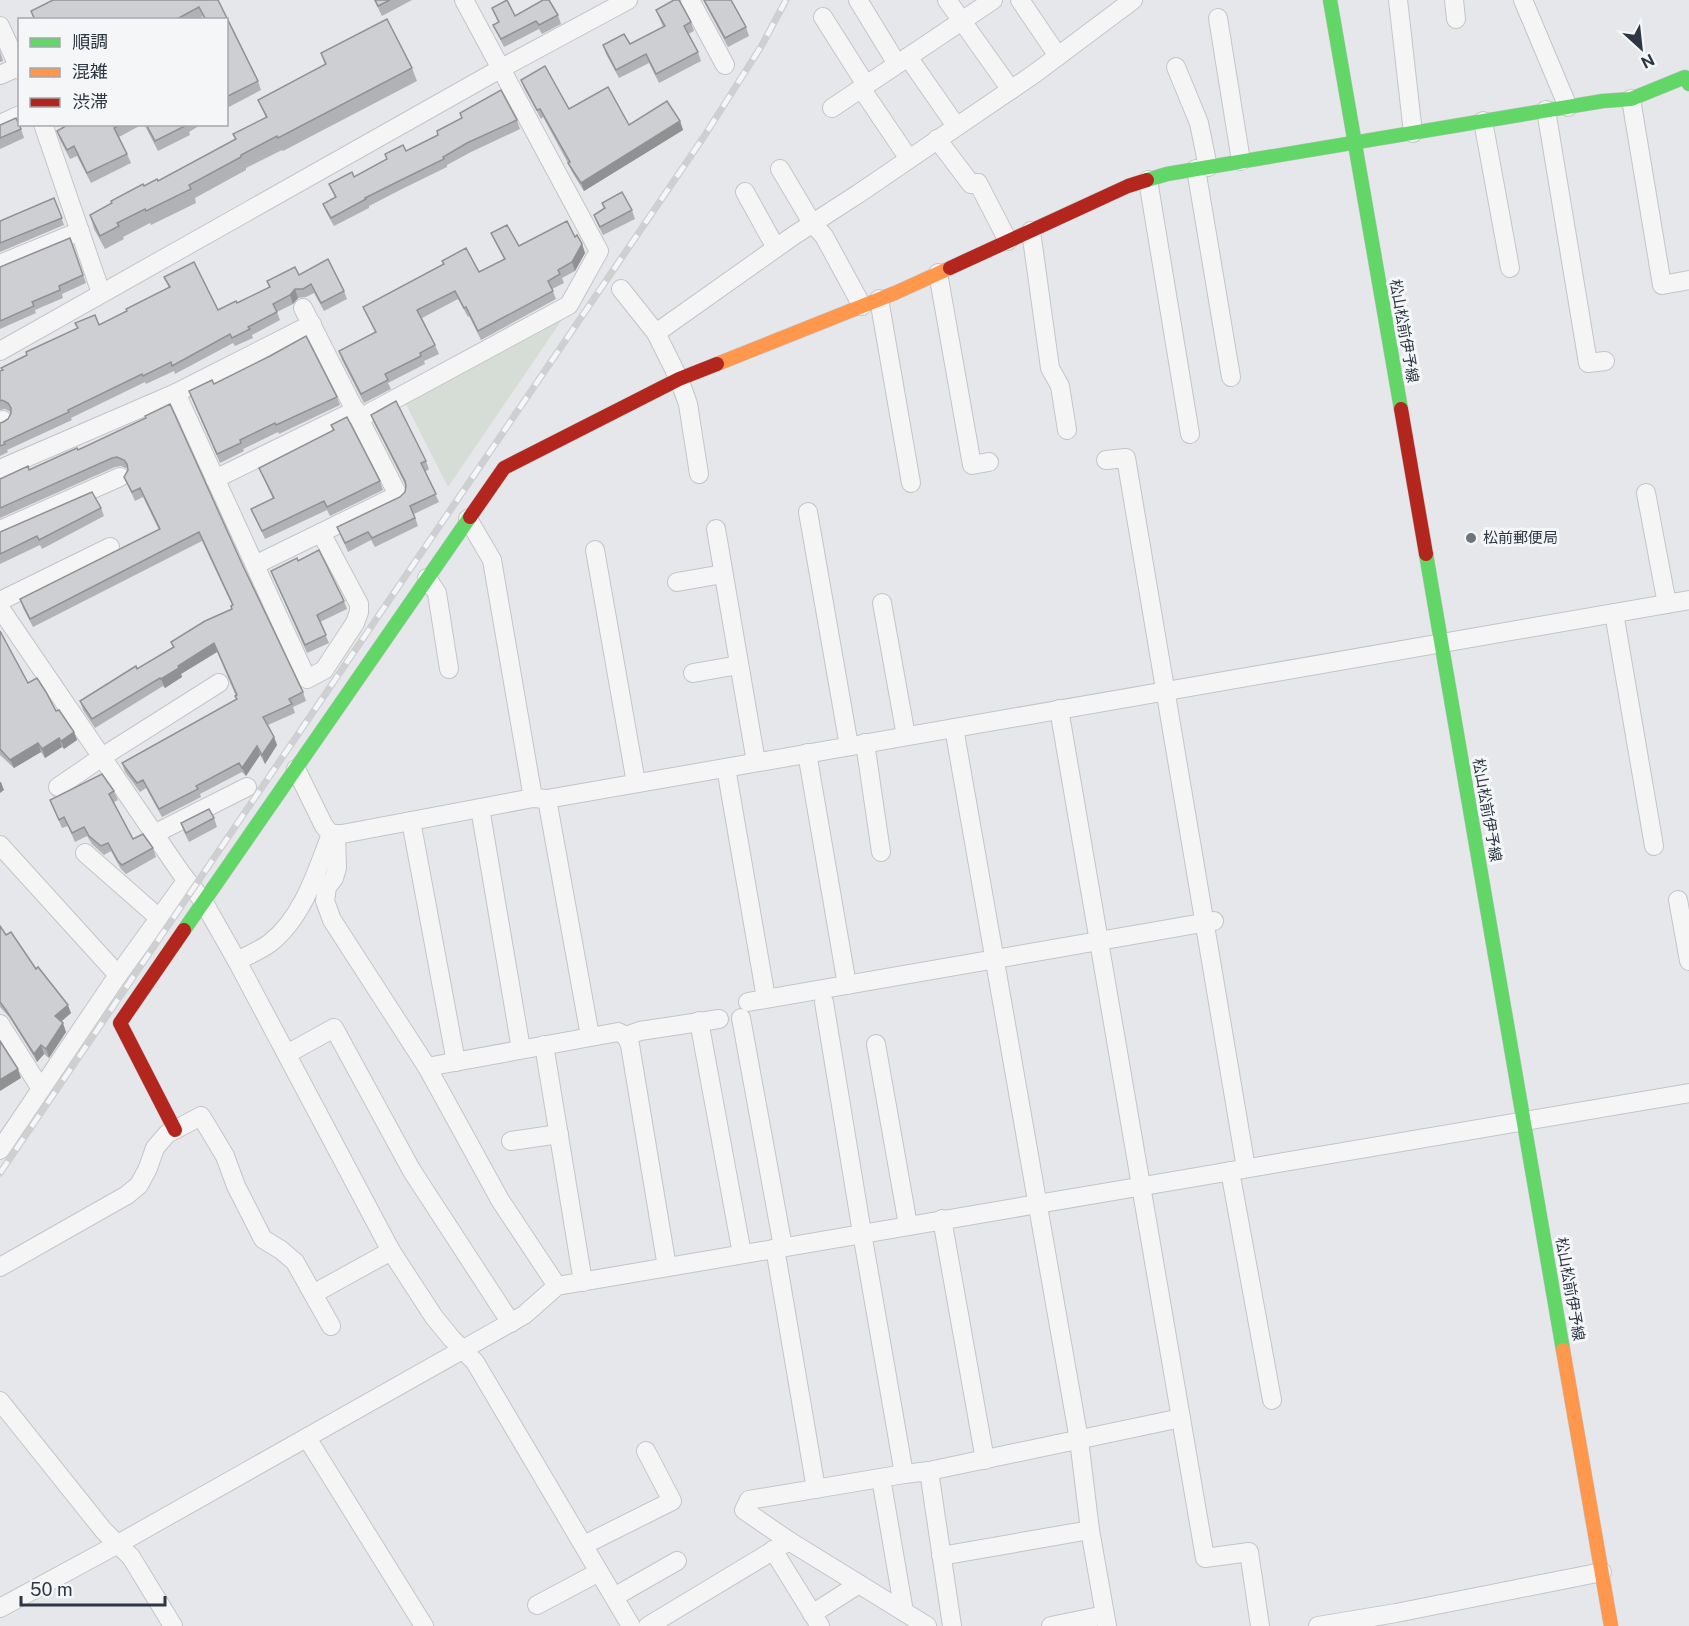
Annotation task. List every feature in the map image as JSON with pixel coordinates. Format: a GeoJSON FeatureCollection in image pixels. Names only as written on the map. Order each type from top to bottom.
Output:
{"type":"FeatureCollection","features":[{"type":"Feature","properties":{"kind":"street"},"geometry":{"type":"LineString","coordinates":[[215,479],[358,414],[569,305],[600,251],[464,0]]}},
{"type":"Feature","properties":{"kind":"street"},"geometry":{"type":"LineString","coordinates":[[0,351],[500,69],[628,0]]}},
{"type":"Feature","properties":{"kind":"street"},"geometry":{"type":"LineString","coordinates":[[690,0],[725,65]]}},
{"type":"Feature","properties":{"kind":"street"},"geometry":{"type":"LineString","coordinates":[[858,0],[956,126]]}},
{"type":"Feature","properties":{"kind":"street"},"geometry":{"type":"LineString","coordinates":[[947,0],[1011,90]]}},
{"type":"Feature","properties":{"kind":"street"},"geometry":{"type":"LineString","coordinates":[[832,108],[993,0]]}},
{"type":"Feature","properties":{"kind":"street"},"geometry":{"type":"LineString","coordinates":[[1020,0],[1058,56]]}},
{"type":"Feature","properties":{"kind":"street"},"geometry":{"type":"LineString","coordinates":[[656,333],[812,223],[1011,90],[1133,0]]}},
{"type":"Feature","properties":{"kind":"street","name":"松山松前伊予線"},"geometry":{"type":"LineString","coordinates":[[1330,0],[1611,1626]]}},
{"type":"Feature","properties":{"kind":"street"},"geometry":{"type":"LineString","coordinates":[[1398,0],[1413,133]]}},
{"type":"Feature","properties":{"kind":"street"},"geometry":{"type":"LineString","coordinates":[[1454,0],[1456,19]]}},
{"type":"Feature","properties":{"kind":"street"},"geometry":{"type":"LineString","coordinates":[[1523,0],[1568,107]]}},
{"type":"Feature","properties":{"kind":"street"},"geometry":{"type":"LineString","coordinates":[[823,17],[909,159]]}},
{"type":"Feature","properties":{"kind":"street"},"geometry":{"type":"LineString","coordinates":[[1218,18],[1241,161]]}},
{"type":"Feature","properties":{"kind":"street"},"geometry":{"type":"LineString","coordinates":[[0,26],[18,66]]}},
{"type":"Feature","properties":{"kind":"street"},"geometry":{"type":"LineString","coordinates":[[1176,67],[1199,123],[1202,168],[1230,378]]}},
{"type":"Feature","properties":{"kind":"street"},"geometry":{"type":"LineString","coordinates":[[0,75],[18,68]]}},
{"type":"Feature","properties":{"kind":"street"},"geometry":{"type":"LineString","coordinates":[[175,1130],[120,1023],[504,468],[679,379],[871,302],[1128,186],[1167,174],[1241,161],[1545,110],[1631,99],[1685,77],[1689,84]]}},
{"type":"Feature","properties":{"kind":"street"},"geometry":{"type":"LineString","coordinates":[[1631,99],[1662,285],[1689,280]]}},
{"type":"Feature","properties":{"kind":"street"},"geometry":{"type":"LineString","coordinates":[[1545,110],[1588,363],[1605,361]]}},
{"type":"Feature","properties":{"kind":"street"},"geometry":{"type":"LineString","coordinates":[[0,124],[18,116]]}},
{"type":"Feature","properties":{"kind":"street"},"geometry":{"type":"LineString","coordinates":[[1483,121],[1510,268]]}},
{"type":"Feature","properties":{"kind":"street"},"geometry":{"type":"LineString","coordinates":[[45,126],[101,294]]}},
{"type":"Feature","properties":{"kind":"street"},"geometry":{"type":"LineString","coordinates":[[938,139],[971,184],[978,183],[1008,241]]}},
{"type":"Feature","properties":{"kind":"street"},"geometry":{"type":"LineString","coordinates":[[780,169],[812,223],[824,236],[871,302],[911,483]]}},
{"type":"Feature","properties":{"kind":"street"},"geometry":{"type":"LineString","coordinates":[[1148,180],[1190,434]]}},
{"type":"Feature","properties":{"kind":"street"},"geometry":{"type":"LineString","coordinates":[[745,192],[776,248]]}},
{"type":"Feature","properties":{"kind":"street"},"geometry":{"type":"LineString","coordinates":[[0,264],[80,231]]}},
{"type":"Feature","properties":{"kind":"street"},"geometry":{"type":"LineString","coordinates":[[1031,231],[1050,368],[1060,386],[1067,430]]}},
{"type":"Feature","properties":{"kind":"street"},"geometry":{"type":"LineString","coordinates":[[938,273],[972,465],[989,462]]}},
{"type":"Feature","properties":{"kind":"street"},"geometry":{"type":"LineString","coordinates":[[621,290],[656,333],[679,379],[688,404],[699,474]]}},
{"type":"Feature","properties":{"kind":"street"},"geometry":{"type":"LineString","coordinates":[[255,565],[398,495],[303,308]]}},
{"type":"Feature","properties":{"kind":"street"},"geometry":{"type":"LineString","coordinates":[[0,469],[176,393],[312,324]]}},
{"type":"Feature","properties":{"kind":"street"},"geometry":{"type":"LineString","coordinates":[[176,393],[307,679],[324,670],[355,623],[359,612],[359,604],[321,533]]}},
{"type":"Feature","properties":{"kind":"street"},"geometry":{"type":"LineString","coordinates":[[1106,460],[1126,458],[1165,690],[1209,922],[1238,1170],[1272,1400]]}},
{"type":"Feature","properties":{"kind":"street"},"geometry":{"type":"LineString","coordinates":[[0,530],[120,477]]}},
{"type":"Feature","properties":{"kind":"street"},"geometry":{"type":"LineString","coordinates":[[1646,493],[1667,604]]}},
{"type":"Feature","properties":{"kind":"street"},"geometry":{"type":"LineString","coordinates":[[808,512],[881,852]]}},
{"type":"Feature","properties":{"kind":"street"},"geometry":{"type":"LineString","coordinates":[[468,519],[492,560],[590,1036]]}},
{"type":"Feature","properties":{"kind":"street"},"geometry":{"type":"LineString","coordinates":[[716,529],[756,762]]}},
{"type":"Feature","properties":{"kind":"street"},"geometry":{"type":"LineString","coordinates":[[0,601],[110,547]]}},
{"type":"Feature","properties":{"kind":"street"},"geometry":{"type":"LineString","coordinates":[[595,550],[636,783]]}},
{"type":"Feature","properties":{"kind":"street"},"geometry":{"type":"LineString","coordinates":[[677,582],[723,573]]}},
{"type":"Feature","properties":{"kind":"street"},"geometry":{"type":"LineString","coordinates":[[427,578],[437,593],[449,669]]}},
{"type":"Feature","properties":{"kind":"street"},"geometry":{"type":"LineString","coordinates":[[296,769],[324,826],[334,834],[342,834],[480,808],[726,768],[1689,600]]}},
{"type":"Feature","properties":{"kind":"street"},"geometry":{"type":"LineString","coordinates":[[882,603],[906,736]]}},
{"type":"Feature","properties":{"kind":"street"},"geometry":{"type":"LineString","coordinates":[[0,608],[186,881],[203,901],[391,1251],[434,1317],[475,1362],[631,1626]]}},
{"type":"Feature","properties":{"kind":"street"},"geometry":{"type":"LineString","coordinates":[[1614,613],[1654,846]]}},
{"type":"Feature","properties":{"kind":"street"},"geometry":{"type":"LineString","coordinates":[[693,673],[739,665]]}},
{"type":"Feature","properties":{"kind":"street"},"geometry":{"type":"LineString","coordinates":[[58,787],[219,683]]}},
{"type":"Feature","properties":{"kind":"street"},"geometry":{"type":"LineString","coordinates":[[1059,709],[1204,1558],[1249,1552],[1260,1626]]}},
{"type":"Feature","properties":{"kind":"street"},"geometry":{"type":"LineString","coordinates":[[954,728],[1078,1440],[1090,1530],[1106,1621],[1051,1626]]}},
{"type":"Feature","properties":{"kind":"street"},"geometry":{"type":"LineString","coordinates":[[807,753],[847,985]]}},
{"type":"Feature","properties":{"kind":"street"},"geometry":{"type":"LineString","coordinates":[[726,768],[779,1247],[816,1489]]}},
{"type":"Feature","properties":{"kind":"street"},"geometry":{"type":"LineString","coordinates":[[154,834],[247,787]]}},
{"type":"Feature","properties":{"kind":"street"},"geometry":{"type":"LineString","coordinates":[[480,808],[521,1049]]}},
{"type":"Feature","properties":{"kind":"street"},"geometry":{"type":"LineString","coordinates":[[411,821],[456,1062]]}},
{"type":"Feature","properties":{"kind":"street"},"geometry":{"type":"LineString","coordinates":[[237,961],[269,944],[285,930],[300,906],[334,834]]}},
{"type":"Feature","properties":{"kind":"street"},"geometry":{"type":"LineString","coordinates":[[334,834],[337,868],[334,878],[327,887],[326,901],[332,920],[427,1067],[501,1200],[557,1287]]}},
{"type":"Feature","properties":{"kind":"street"},"geometry":{"type":"LineString","coordinates":[[0,845],[118,975]]}},
{"type":"Feature","properties":{"kind":"street"},"geometry":{"type":"LineString","coordinates":[[85,853],[159,918]]}},
{"type":"Feature","properties":{"kind":"street"},"geometry":{"type":"LineString","coordinates":[[0,1150],[118,975],[186,881]]}},
{"type":"Feature","properties":{"kind":"street"},"geometry":{"type":"LineString","coordinates":[[1678,900],[1689,962]]}},
{"type":"Feature","properties":{"kind":"street"},"geometry":{"type":"LineString","coordinates":[[752,1006],[847,985],[1209,922]]}},
{"type":"Feature","properties":{"kind":"street"},"geometry":{"type":"LineString","coordinates":[[824,1002],[904,1474]]}},
{"type":"Feature","properties":{"kind":"street"},"geometry":{"type":"LineString","coordinates":[[626,1036],[640,1031],[719,1019]]}},
{"type":"Feature","properties":{"kind":"street"},"geometry":{"type":"LineString","coordinates":[[699,1021],[742,1254]]}},
{"type":"Feature","properties":{"kind":"street"},"geometry":{"type":"LineString","coordinates":[[0,1024],[41,1089]]}},
{"type":"Feature","properties":{"kind":"street"},"geometry":{"type":"LineString","coordinates":[[286,1054],[334,1028],[412,1172],[511,1323]]}},
{"type":"Feature","properties":{"kind":"street"},"geometry":{"type":"LineString","coordinates":[[427,1067],[590,1036],[618,1032],[626,1036],[630,1045],[667,1267]]}},
{"type":"Feature","properties":{"kind":"street"},"geometry":{"type":"LineString","coordinates":[[876,1044],[908,1225]]}},
{"type":"Feature","properties":{"kind":"street"},"geometry":{"type":"LineString","coordinates":[[544,1045],[583,1282]]}},
{"type":"Feature","properties":{"kind":"street"},"geometry":{"type":"LineString","coordinates":[[0,1608],[511,1323],[557,1287],[779,1247],[1689,1093]]}},
{"type":"Feature","properties":{"kind":"street"},"geometry":{"type":"LineString","coordinates":[[0,1267],[127,1195],[139,1185],[155,1148],[167,1134],[201,1116],[225,1156],[236,1185],[263,1239],[295,1262],[331,1326]]}},
{"type":"Feature","properties":{"kind":"street"},"geometry":{"type":"LineString","coordinates":[[511,1141],[559,1134]]}},
{"type":"Feature","properties":{"kind":"street"},"geometry":{"type":"LineString","coordinates":[[942,1220],[985,1460]]}},
{"type":"Feature","properties":{"kind":"street"},"geometry":{"type":"LineString","coordinates":[[313,1294],[391,1251]]}},
{"type":"Feature","properties":{"kind":"street"},"geometry":{"type":"LineString","coordinates":[[0,1401],[104,1531],[131,1557],[173,1626]]}},
{"type":"Feature","properties":{"kind":"street"},"geometry":{"type":"LineString","coordinates":[[927,1626],[859,1584],[781,1546],[744,1510],[749,1500],[904,1474],[929,1472],[1181,1418]]}},
{"type":"Feature","properties":{"kind":"street"},"geometry":{"type":"LineString","coordinates":[[307,1438],[424,1626]]}},
{"type":"Feature","properties":{"kind":"street"},"geometry":{"type":"LineString","coordinates":[[584,1545],[672,1501],[646,1451]]}},
{"type":"Feature","properties":{"kind":"street"},"geometry":{"type":"LineString","coordinates":[[929,1472],[952,1626]]}},
{"type":"Feature","properties":{"kind":"street"},"geometry":{"type":"LineString","coordinates":[[881,1478],[904,1612]]}},
{"type":"Feature","properties":{"kind":"street"},"geometry":{"type":"LineString","coordinates":[[941,1556],[1090,1530]]}},
{"type":"Feature","properties":{"kind":"street"},"geometry":{"type":"LineString","coordinates":[[781,1546],[816,1620],[859,1584]]}},
{"type":"Feature","properties":{"kind":"street"},"geometry":{"type":"LineString","coordinates":[[648,1626],[781,1546]]}},
{"type":"Feature","properties":{"kind":"street"},"geometry":{"type":"LineString","coordinates":[[614,1597],[677,1561]]}},
{"type":"Feature","properties":{"kind":"street"},"geometry":{"type":"LineString","coordinates":[[537,1605],[599,1572]]}},
{"type":"Feature","properties":{"kind":"street"},"geometry":{"type":"LineString","coordinates":[[1320,1626],[1602,1572]]}},
{"type":"Feature","properties":{"kind":"shaded area"},"geometry":{"type":"Polygon","coordinates":[[[568,311],[448,487],[404,400],[568,311]]]}},
{"type":"Feature","properties":{"kind":"building"},"geometry":{"type":"Polygon","coordinates":[[[53,0],[218,0],[227,18],[205,18],[199,7],[179,18],[34,18],[31,11],[53,0]]]}},
{"type":"Feature","properties":{"kind":"building"},"geometry":{"type":"Polygon","coordinates":[[[375,0],[390,0],[378,6],[375,0]]]}},
{"type":"Feature","properties":{"kind":"building"},"geometry":{"type":"Polygon","coordinates":[[[507,0],[515,16],[543,0],[549,0],[558,15],[539,25],[536,21],[501,39],[493,25],[499,22],[492,8],[507,0]]]}},
{"type":"Feature","properties":{"kind":"building"},"geometry":{"type":"Polygon","coordinates":[[[674,0],[679,0],[691,22],[684,26],[698,52],[656,74],[646,54],[616,70],[603,45],[624,34],[630,44],[665,26],[656,10],[674,0]]]}},
{"type":"Feature","properties":{"kind":"building"},"geometry":{"type":"Polygon","coordinates":[[[704,0],[731,0],[746,27],[725,38],[704,0]]]}},
{"type":"Feature","properties":{"kind":"building"},"geometry":{"type":"Polygon","coordinates":[[[387,19],[412,68],[241,155],[189,185],[191,189],[117,223],[119,226],[100,236],[90,215],[143,184],[144,186],[157,179],[158,181],[236,139],[233,134],[267,117],[258,100],[326,64],[321,53],[387,19]]]}},
{"type":"Feature","properties":{"kind":"building"},"geometry":{"type":"Polygon","coordinates":[[[228,20],[258,81],[228,96],[228,20]]]}},
{"type":"Feature","properties":{"kind":"building"},"geometry":{"type":"Polygon","coordinates":[[[545,66],[569,109],[608,87],[629,125],[667,101],[680,121],[581,183],[540,109],[537,110],[521,80],[545,66]]]}},
{"type":"Feature","properties":{"kind":"building"},"geometry":{"type":"Polygon","coordinates":[[[501,90],[517,120],[467,143],[443,157],[444,159],[365,198],[331,218],[323,204],[336,197],[329,184],[352,172],[354,177],[387,159],[385,154],[403,145],[406,151],[438,135],[437,131],[462,118],[460,113],[501,90]]]}},
{"type":"Feature","properties":{"kind":"building"},"geometry":{"type":"Polygon","coordinates":[[[16,118],[21,129],[0,138],[0,125],[16,118]]]}},
{"type":"Feature","properties":{"kind":"building"},"geometry":{"type":"Polygon","coordinates":[[[66,126],[118,126],[114,128],[127,154],[87,173],[74,146],[67,150],[57,131],[66,126]]]}},
{"type":"Feature","properties":{"kind":"building"},"geometry":{"type":"Polygon","coordinates":[[[147,126],[185,126],[155,141],[147,126]]]}},
{"type":"Feature","properties":{"kind":"building"},"geometry":{"type":"Polygon","coordinates":[[[622,192],[632,210],[600,227],[594,215],[605,208],[602,203],[622,192]]]}},
{"type":"Feature","properties":{"kind":"building"},"geometry":{"type":"Polygon","coordinates":[[[54,198],[62,218],[0,243],[0,221],[54,198]]]}},
{"type":"Feature","properties":{"kind":"building"},"geometry":{"type":"Polygon","coordinates":[[[567,221],[575,237],[577,235],[582,244],[572,262],[558,270],[560,274],[548,281],[553,291],[478,331],[455,291],[417,310],[435,345],[420,353],[421,356],[385,374],[388,380],[361,394],[339,351],[376,332],[363,307],[444,264],[442,261],[466,248],[479,272],[505,259],[491,233],[507,225],[519,246],[567,221]]]}},
{"type":"Feature","properties":{"kind":"building"},"geometry":{"type":"Polygon","coordinates":[[[70,238],[83,275],[59,286],[60,290],[32,302],[34,306],[0,321],[0,267],[70,238]]]}},
{"type":"Feature","properties":{"kind":"building"},"geometry":{"type":"Polygon","coordinates":[[[328,259],[344,291],[321,303],[311,284],[303,289],[295,289],[290,295],[273,304],[277,312],[248,327],[250,329],[232,338],[230,334],[172,366],[171,362],[143,376],[142,374],[0,446],[0,423],[8,419],[11,413],[8,403],[0,401],[0,371],[3,370],[1,368],[27,355],[26,352],[78,328],[75,323],[95,315],[99,325],[127,311],[126,309],[170,287],[164,277],[194,262],[218,310],[270,287],[267,281],[295,267],[299,275],[328,259]]]}},
{"type":"Feature","properties":{"kind":"building"},"geometry":{"type":"Polygon","coordinates":[[[306,336],[337,397],[276,425],[275,423],[217,454],[189,391],[212,380],[214,384],[306,336]]]}},
{"type":"Feature","properties":{"kind":"building"},"geometry":{"type":"Polygon","coordinates":[[[396,401],[426,461],[421,463],[436,494],[410,506],[415,518],[372,538],[368,532],[345,543],[337,527],[400,497],[405,492],[405,481],[371,415],[396,401]]]}},
{"type":"Feature","properties":{"kind":"building"},"geometry":{"type":"Polygon","coordinates":[[[170,404],[303,692],[289,699],[292,704],[263,717],[274,737],[262,755],[257,746],[242,768],[239,763],[196,786],[198,789],[159,809],[143,780],[137,783],[122,763],[237,699],[214,643],[178,666],[179,668],[92,719],[80,701],[136,666],[137,669],[174,647],[171,642],[205,621],[232,609],[233,605],[199,532],[30,619],[20,599],[160,529],[140,488],[132,492],[124,477],[128,470],[127,464],[117,457],[0,508],[0,479],[28,466],[29,470],[77,448],[78,450],[170,404]]]}},
{"type":"Feature","properties":{"kind":"building"},"geometry":{"type":"Polygon","coordinates":[[[347,417],[380,481],[327,507],[324,501],[262,531],[251,509],[274,498],[259,468],[334,430],[331,425],[347,417]]]}},
{"type":"Feature","properties":{"kind":"building"},"geometry":{"type":"Polygon","coordinates":[[[92,492],[101,508],[39,540],[37,536],[0,554],[0,532],[92,492]]]}},
{"type":"Feature","properties":{"kind":"building"},"geometry":{"type":"Polygon","coordinates":[[[319,550],[344,601],[317,615],[326,635],[305,645],[271,571],[319,550]]]}},
{"type":"Feature","properties":{"kind":"building"},"geometry":{"type":"Polygon","coordinates":[[[0,631],[28,683],[37,678],[56,711],[59,710],[74,732],[61,741],[59,738],[42,749],[38,743],[10,760],[0,749],[0,631]]]}},
{"type":"Feature","properties":{"kind":"building"},"geometry":{"type":"Polygon","coordinates":[[[102,774],[114,791],[109,794],[133,839],[143,834],[153,848],[122,865],[108,843],[101,846],[89,836],[84,827],[72,833],[64,817],[59,820],[50,800],[102,774]]]}},
{"type":"Feature","properties":{"kind":"building"},"geometry":{"type":"Polygon","coordinates":[[[209,809],[214,818],[186,833],[181,823],[209,809]]]}},
{"type":"Feature","properties":{"kind":"building"},"geometry":{"type":"Polygon","coordinates":[[[0,926],[6,935],[11,932],[36,969],[38,967],[68,1005],[55,1016],[63,1023],[46,1049],[41,1045],[34,1054],[0,1002],[0,926]]]}},
{"type":"Feature","properties":{"kind":"building"},"geometry":{"type":"Polygon","coordinates":[[[0,1041],[18,1069],[0,1080],[0,1041]]]}},
{"type":"Feature","properties":{"kind":"railway"},"geometry":{"type":"LineString","coordinates":[[0,1173],[703,138],[762,45],[786,0]]}},
{"type":"Feature","properties":{"kind":"traffic: fast"},"geometry":{"type":"LineString","coordinates":[[1330,0],[1401,409]]}},
{"type":"Feature","properties":{"kind":"traffic: fast"},"geometry":{"type":"LineString","coordinates":[[1147,180],[1167,174],[1603,101],[1631,99],[1685,77],[1689,84]]}},
{"type":"Feature","properties":{"kind":"traffic: fast"},"geometry":{"type":"LineString","coordinates":[[184,930],[470,517]]}},
{"type":"Feature","properties":{"kind":"traffic: fast"},"geometry":{"type":"LineString","coordinates":[[1426,554],[1563,1350]]}},
{"type":"Feature","properties":{"kind":"traffic: slow"},"geometry":{"type":"LineString","coordinates":[[717,364],[895,293],[950,268]]}},
{"type":"Feature","properties":{"kind":"traffic: slow"},"geometry":{"type":"LineString","coordinates":[[1563,1350],[1611,1626]]}},
{"type":"Feature","properties":{"kind":"traffic: jam"},"geometry":{"type":"LineString","coordinates":[[950,268],[1128,186],[1147,180]]}},
{"type":"Feature","properties":{"kind":"traffic: jam"},"geometry":{"type":"LineString","coordinates":[[470,517],[504,468],[679,379],[717,364]]}},
{"type":"Feature","properties":{"kind":"traffic: jam"},"geometry":{"type":"LineString","coordinates":[[1401,409],[1426,554]]}},
{"type":"Feature","properties":{"kind":"traffic: jam"},"geometry":{"type":"LineString","coordinates":[[175,1130],[120,1023],[184,930]]}},
{"type":"Feature","properties":{"kind":"place","name":"松前郵便局"},"geometry":{"type":"Point","coordinates":[1471,538]}}]}
